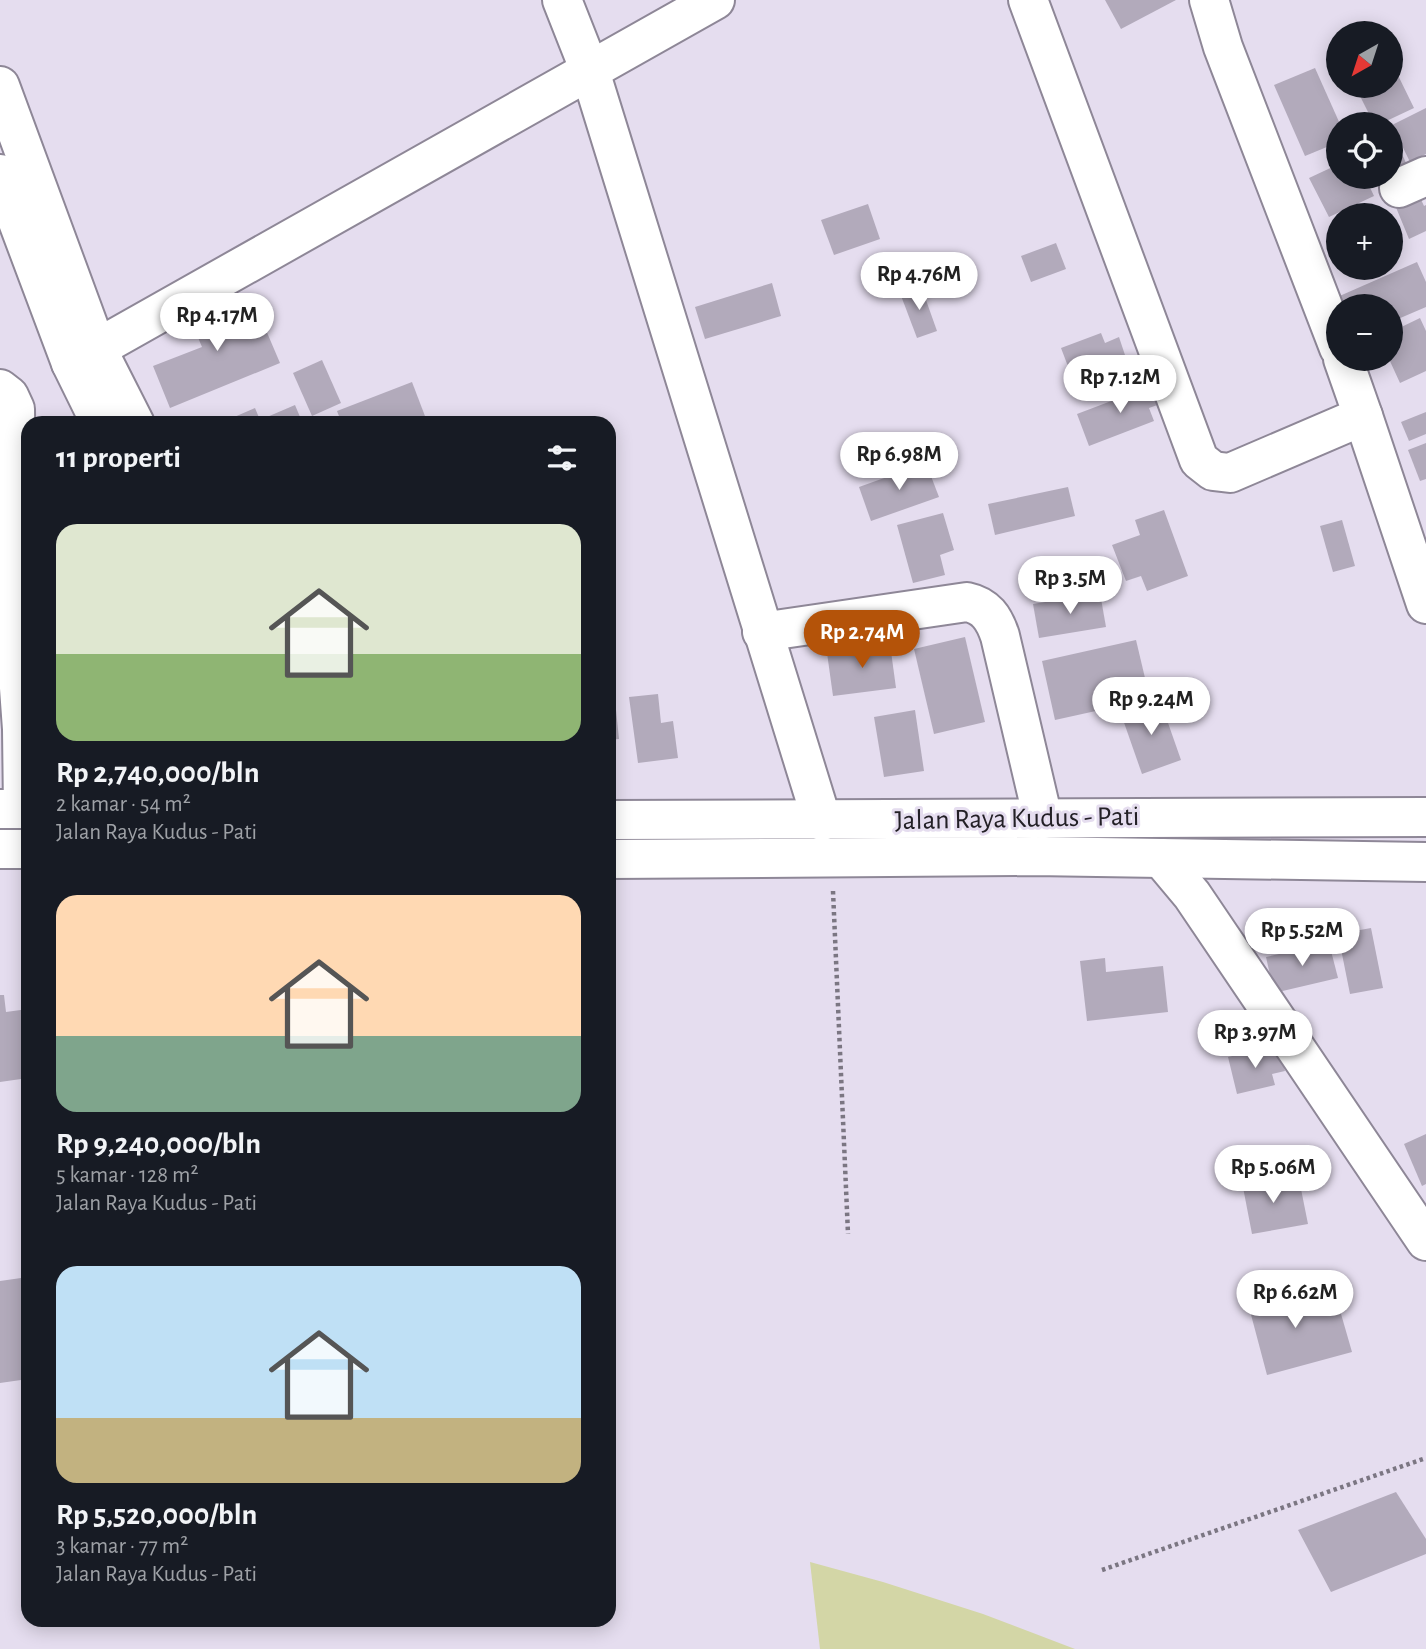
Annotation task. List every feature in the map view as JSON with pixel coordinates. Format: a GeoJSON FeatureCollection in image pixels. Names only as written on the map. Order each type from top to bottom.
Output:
{"type":"FeatureCollection","features":[{"type":"Feature","properties":{"kind":"street"},"geometry":{"type":"LineString","coordinates":[[562,0],[590,71],[826,838]]}},
{"type":"Feature","properties":{"kind":"street"},"geometry":{"type":"LineString","coordinates":[[84,356],[715,0]]}},
{"type":"Feature","properties":{"kind":"street"},"geometry":{"type":"LineString","coordinates":[[1028,0],[1199,460],[1213,471],[1230,473],[1363,416]]}},
{"type":"Feature","properties":{"kind":"street"},"geometry":{"type":"LineString","coordinates":[[1209,0],[1223,47],[1326,314]]}},
{"type":"Feature","properties":{"kind":"street"},"geometry":{"type":"LineString","coordinates":[[0,86],[84,356],[99,416]]}},
{"type":"Feature","properties":{"kind":"street"},"geometry":{"type":"LineString","coordinates":[[0,174],[84,356],[129,416]]}},
{"type":"Feature","properties":{"kind":"street"},"geometry":{"type":"LineString","coordinates":[[1347,371],[1426,604]]}},
{"type":"Feature","properties":{"kind":"street"},"geometry":{"type":"LineString","coordinates":[[0,389],[9,396],[15,409],[9,674],[21,725]]}},
{"type":"Feature","properties":{"kind":"street"},"geometry":{"type":"LineString","coordinates":[[762,632],[967,603],[977,604],[988,612],[1000,636],[1042,820]]}},
{"type":"Feature","properties":{"kind":"street"},"geometry":{"type":"LineString","coordinates":[[17,809],[21,745]]}},
{"type":"Feature","properties":{"kind":"street","name":"Jalan Raya Kudus - Pati"},"geometry":{"type":"LineString","coordinates":[[616,821],[826,838],[1042,820],[1426,817]]}},
{"type":"Feature","properties":{"kind":"street"},"geometry":{"type":"LineString","coordinates":[[616,858],[826,838],[1161,858],[1426,862]]}},
{"type":"Feature","properties":{"kind":"street"},"geometry":{"type":"LineString","coordinates":[[0,849],[21,849]]}},
{"type":"Feature","properties":{"kind":"street"},"geometry":{"type":"LineString","coordinates":[[1161,858],[1192,895],[1426,1241]]}},
{"type":"Feature","properties":{"kind":"path"},"geometry":{"type":"LineString","coordinates":[[826,838],[848,1234]]}},
{"type":"Feature","properties":{"kind":"path"},"geometry":{"type":"LineString","coordinates":[[1102,1570],[1426,1458]]}},
{"type":"Feature","properties":{"kind":"green space"},"geometry":{"type":"Polygon","coordinates":[[[810,1562],[983,1614],[1075,1649],[820,1649],[810,1562]]]}},
{"type":"Feature","properties":{"kind":"building"},"geometry":{"type":"Polygon","coordinates":[[[1105,0],[1176,0],[1121,29],[1105,0]]]}},
{"type":"Feature","properties":{"kind":"building"},"geometry":{"type":"Polygon","coordinates":[[[1315,68],[1326,98],[1335,112],[1326,112],[1326,147],[1305,156],[1274,85],[1315,68]]]}},
{"type":"Feature","properties":{"kind":"building"},"geometry":{"type":"Polygon","coordinates":[[[1404,88],[1414,108],[1403,113],[1368,112],[1361,98],[1404,98],[1404,88]]]}},
{"type":"Feature","properties":{"kind":"building"},"geometry":{"type":"Polygon","coordinates":[[[1426,108],[1426,154],[1410,162],[1403,148],[1403,120],[1426,108]]]}},
{"type":"Feature","properties":{"kind":"building"},"geometry":{"type":"Polygon","coordinates":[[[1326,170],[1326,189],[1371,189],[1374,196],[1359,203],[1326,203],[1326,211],[1309,178],[1326,170]]]}},
{"type":"Feature","properties":{"kind":"building"},"geometry":{"type":"Polygon","coordinates":[[[1419,195],[1424,206],[1426,205],[1426,231],[1409,239],[1403,224],[1403,203],[1400,203],[1419,195]]]}},
{"type":"Feature","properties":{"kind":"building"},"geometry":{"type":"Polygon","coordinates":[[[868,204],[880,239],[834,255],[821,220],[868,204]]]}},
{"type":"Feature","properties":{"kind":"building"},"geometry":{"type":"Polygon","coordinates":[[[1056,243],[1066,269],[1031,282],[1021,256],[1056,243]]]}},
{"type":"Feature","properties":{"kind":"building"},"geometry":{"type":"Polygon","coordinates":[[[1417,262],[1426,282],[1426,307],[1403,317],[1403,294],[1344,294],[1376,280],[1403,280],[1403,268],[1417,262]]]}},
{"type":"Feature","properties":{"kind":"building"},"geometry":{"type":"Polygon","coordinates":[[[772,283],[781,316],[705,339],[695,307],[772,283]]]}},
{"type":"Feature","properties":{"kind":"building"},"geometry":{"type":"Polygon","coordinates":[[[921,286],[937,331],[917,338],[900,293],[921,286]]]}},
{"type":"Feature","properties":{"kind":"building"},"geometry":{"type":"Polygon","coordinates":[[[224,293],[234,319],[257,309],[280,363],[170,408],[153,366],[202,347],[186,309],[224,293]]]}},
{"type":"Feature","properties":{"kind":"building"},"geometry":{"type":"Polygon","coordinates":[[[1420,318],[1426,331],[1426,371],[1400,383],[1394,371],[1403,371],[1403,326],[1420,318]]]}},
{"type":"Feature","properties":{"kind":"building"},"geometry":{"type":"Polygon","coordinates":[[[1101,333],[1105,343],[1119,337],[1125,355],[1112,361],[1117,375],[1077,390],[1061,348],[1101,333]]]}},
{"type":"Feature","properties":{"kind":"building"},"geometry":{"type":"Polygon","coordinates":[[[322,360],[341,403],[312,416],[293,373],[322,360]]]}},
{"type":"Feature","properties":{"kind":"building"},"geometry":{"type":"Polygon","coordinates":[[[412,382],[425,416],[339,416],[337,411],[412,382]]]}},
{"type":"Feature","properties":{"kind":"building"},"geometry":{"type":"Polygon","coordinates":[[[1156,384],[1163,403],[1149,408],[1154,421],[1089,446],[1077,414],[1156,384]]]}},
{"type":"Feature","properties":{"kind":"building"},"geometry":{"type":"Polygon","coordinates":[[[295,405],[300,416],[269,416],[295,405]]]}},
{"type":"Feature","properties":{"kind":"building"},"geometry":{"type":"Polygon","coordinates":[[[255,408],[258,416],[237,416],[255,408]]]}},
{"type":"Feature","properties":{"kind":"building"},"geometry":{"type":"Polygon","coordinates":[[[1426,412],[1426,434],[1409,441],[1401,422],[1426,412]]]}},
{"type":"Feature","properties":{"kind":"building"},"geometry":{"type":"Polygon","coordinates":[[[1426,443],[1426,479],[1420,481],[1408,450],[1426,443]]]}},
{"type":"Feature","properties":{"kind":"building"},"geometry":{"type":"Polygon","coordinates":[[[926,463],[939,497],[871,521],[859,487],[926,463]]]}},
{"type":"Feature","properties":{"kind":"building"},"geometry":{"type":"Polygon","coordinates":[[[1068,487],[1075,516],[995,535],[988,504],[1068,487]]]}},
{"type":"Feature","properties":{"kind":"building"},"geometry":{"type":"Polygon","coordinates":[[[1164,510],[1188,576],[1147,591],[1141,576],[1126,581],[1112,545],[1140,535],[1135,520],[1164,510]]]}},
{"type":"Feature","properties":{"kind":"building"},"geometry":{"type":"Polygon","coordinates":[[[943,513],[954,550],[940,555],[945,575],[913,583],[897,525],[943,513]]]}},
{"type":"Feature","properties":{"kind":"building"},"geometry":{"type":"Polygon","coordinates":[[[1342,520],[1355,566],[1333,572],[1320,526],[1342,520]]]}},
{"type":"Feature","properties":{"kind":"building"},"geometry":{"type":"Polygon","coordinates":[[[1100,593],[1106,627],[1039,638],[1033,604],[1100,593]]]}},
{"type":"Feature","properties":{"kind":"building"},"geometry":{"type":"Polygon","coordinates":[[[965,637],[985,722],[934,734],[914,649],[965,637]]]}},
{"type":"Feature","properties":{"kind":"building"},"geometry":{"type":"Polygon","coordinates":[[[1136,640],[1150,699],[1055,720],[1042,661],[1136,640]]]}},
{"type":"Feature","properties":{"kind":"building"},"geometry":{"type":"Polygon","coordinates":[[[890,644],[896,688],[833,696],[827,653],[890,644]]]}},
{"type":"Feature","properties":{"kind":"building"},"geometry":{"type":"Polygon","coordinates":[[[658,694],[661,723],[673,721],[678,758],[638,763],[629,697],[658,694]]]}},
{"type":"Feature","properties":{"kind":"building"},"geometry":{"type":"Polygon","coordinates":[[[1160,700],[1181,760],[1142,774],[1121,714],[1160,700]]]}},
{"type":"Feature","properties":{"kind":"building"},"geometry":{"type":"Polygon","coordinates":[[[616,710],[619,739],[616,739],[616,710]]]}},
{"type":"Feature","properties":{"kind":"building"},"geometry":{"type":"Polygon","coordinates":[[[915,710],[924,771],[884,777],[874,717],[915,710]]]}},
{"type":"Feature","properties":{"kind":"building"},"geometry":{"type":"Polygon","coordinates":[[[1371,928],[1383,988],[1350,994],[1338,934],[1371,928]]]}},
{"type":"Feature","properties":{"kind":"building"},"geometry":{"type":"Polygon","coordinates":[[[1329,943],[1338,978],[1274,993],[1266,957],[1329,943]]]}},
{"type":"Feature","properties":{"kind":"building"},"geometry":{"type":"Polygon","coordinates":[[[1105,958],[1106,972],[1163,966],[1168,1012],[1087,1021],[1080,961],[1105,958]]]}},
{"type":"Feature","properties":{"kind":"building"},"geometry":{"type":"Polygon","coordinates":[[[0,995],[4,995],[6,1012],[21,1010],[21,1079],[0,1082],[0,995]]]}},
{"type":"Feature","properties":{"kind":"building"},"geometry":{"type":"Polygon","coordinates":[[[1267,1048],[1268,1055],[1281,1053],[1285,1071],[1272,1074],[1275,1085],[1237,1094],[1228,1057],[1267,1048]]]}},
{"type":"Feature","properties":{"kind":"building"},"geometry":{"type":"Polygon","coordinates":[[[1426,1134],[1426,1184],[1422,1186],[1404,1144],[1426,1134]]]}},
{"type":"Feature","properties":{"kind":"building"},"geometry":{"type":"Polygon","coordinates":[[[1267,1172],[1271,1190],[1300,1184],[1308,1224],[1252,1234],[1241,1177],[1267,1172]]]}},
{"type":"Feature","properties":{"kind":"building"},"geometry":{"type":"Polygon","coordinates":[[[21,1278],[21,1380],[0,1383],[0,1281],[21,1278]]]}},
{"type":"Feature","properties":{"kind":"building"},"geometry":{"type":"Polygon","coordinates":[[[1282,1283],[1290,1312],[1337,1300],[1352,1352],[1267,1375],[1245,1292],[1282,1283]]]}},
{"type":"Feature","properties":{"kind":"building"},"geometry":{"type":"Polygon","coordinates":[[[1396,1492],[1426,1539],[1426,1554],[1331,1592],[1298,1530],[1396,1492]]]}}]}
